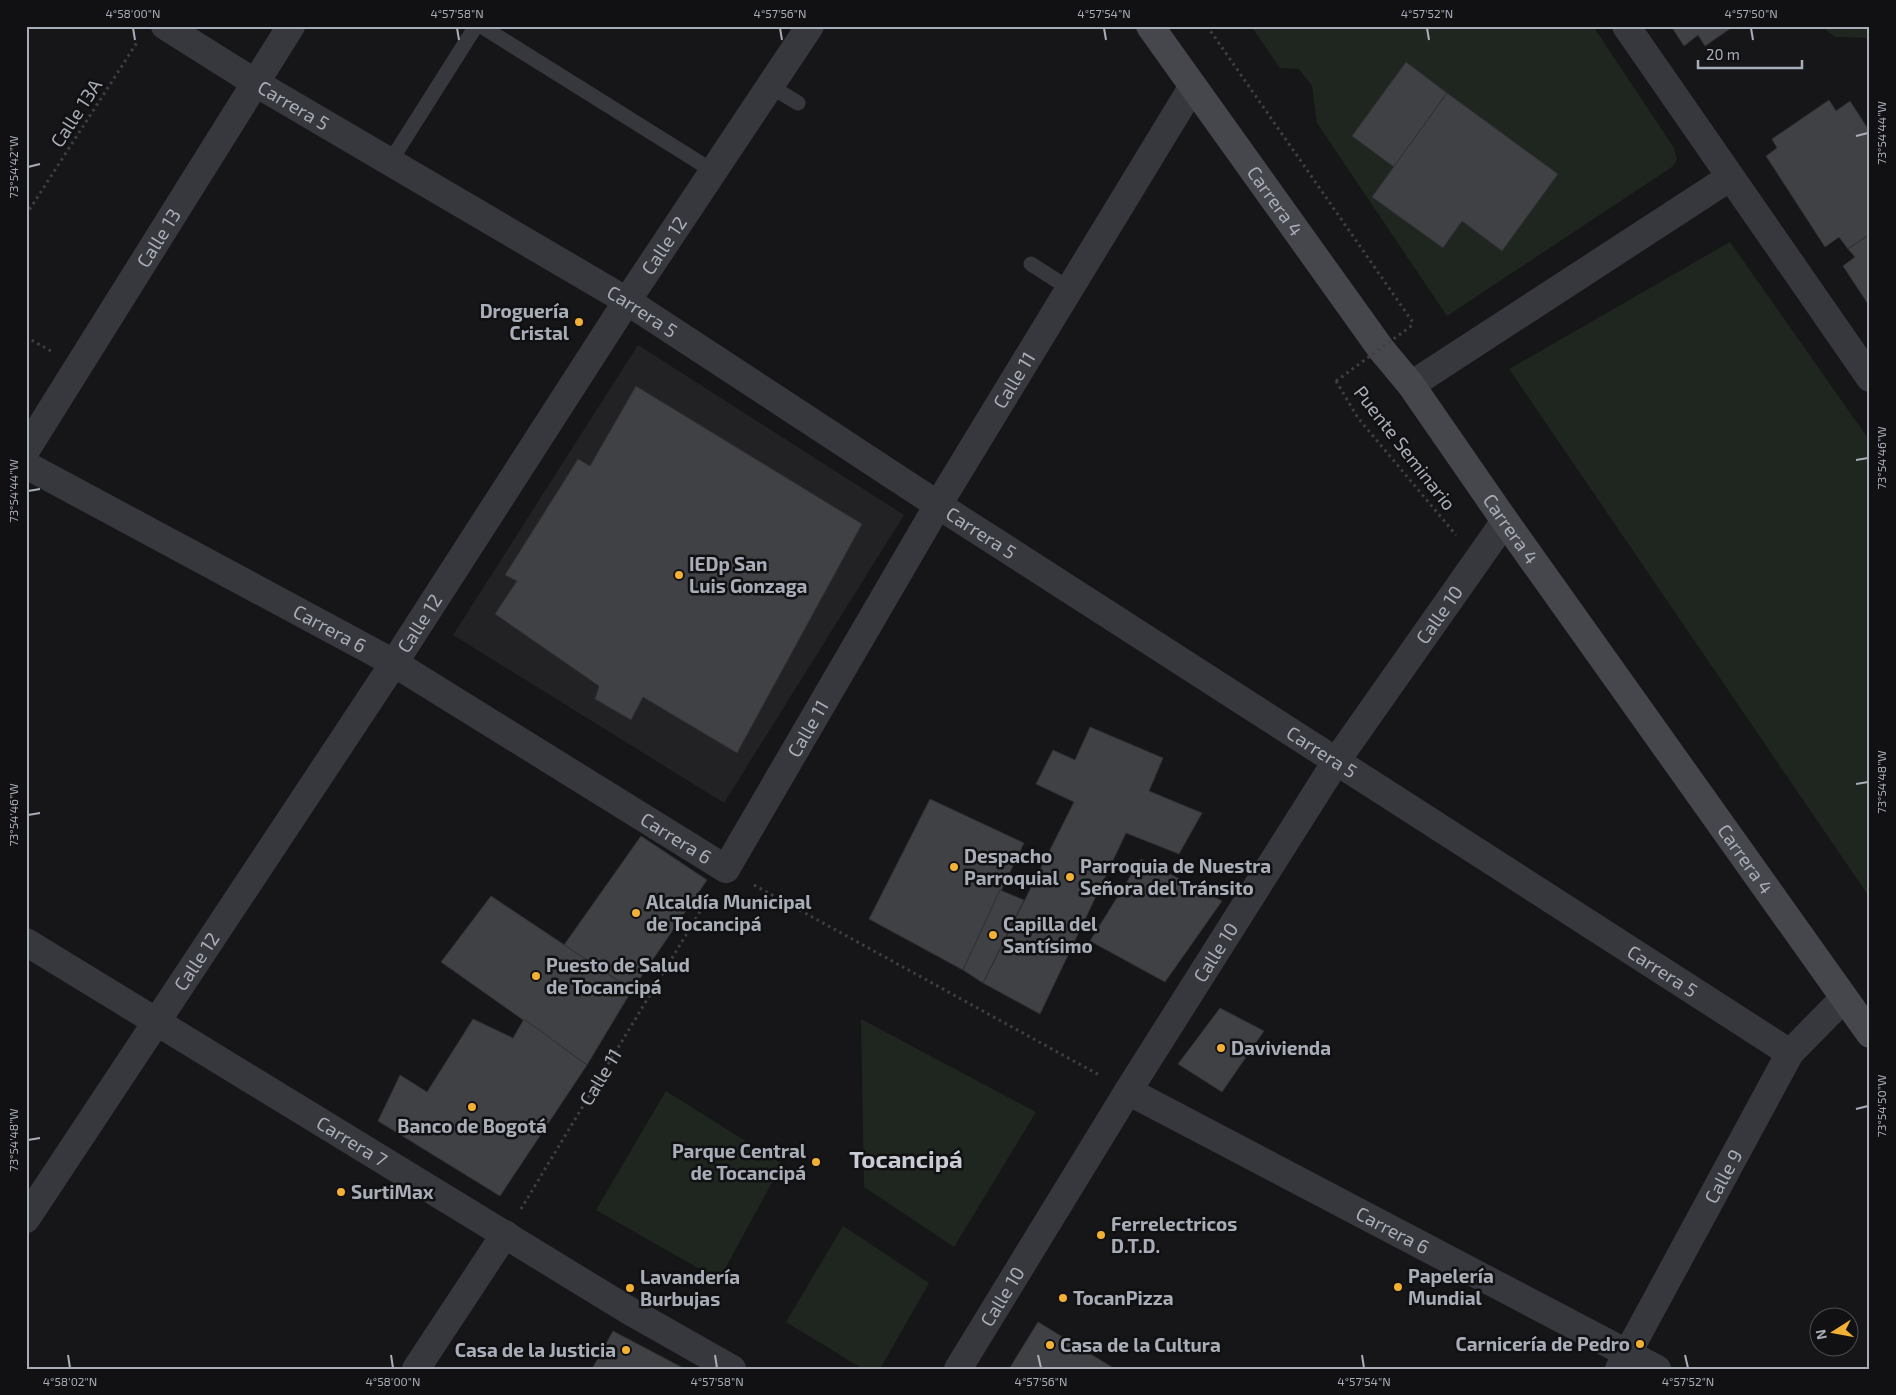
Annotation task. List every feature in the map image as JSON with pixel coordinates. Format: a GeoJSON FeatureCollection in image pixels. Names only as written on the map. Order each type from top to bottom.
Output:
{"type":"FeatureCollection","features":[{"type":"Feature","properties":{"kind":"main road","name":"Carrera 4"},"geometry":{"type":"LineString","coordinates":[[1150,26],[1381,349],[1411,385],[1505,521],[1870,1034]]}},
{"type":"Feature","properties":{"kind":"street","name":"Calle 13"},"geometry":{"type":"LineString","coordinates":[[26,450],[290,26]]}},
{"type":"Feature","properties":{"kind":"street","name":"Calle 12"},"geometry":{"type":"LineString","coordinates":[[26,1219],[394,663],[627,301],[810,26]]}},
{"type":"Feature","properties":{"kind":"street"},"geometry":{"type":"LineString","coordinates":[[1626,26],[1729,178],[1870,378]]}},
{"type":"Feature","properties":{"kind":"street","name":"Carrera 5"},"geometry":{"type":"LineString","coordinates":[[154,30],[254,82],[627,301],[938,505],[1790,1053]]}},
{"type":"Feature","properties":{"kind":"street","name":"Calle 11"},"geometry":{"type":"LineString","coordinates":[[726,869],[938,505],[1193,86]]}},
{"type":"Feature","properties":{"kind":"street"},"geometry":{"type":"LineString","coordinates":[[1411,385],[1729,178]]}},
{"type":"Feature","properties":{"kind":"street","name":"Carrera 6"},"geometry":{"type":"LineString","coordinates":[[26,465],[394,663],[726,869]]}},
{"type":"Feature","properties":{"kind":"street","name":"Calle 10"},"geometry":{"type":"LineString","coordinates":[[958,1369],[1128,1091],[1337,760],[1505,521]]}},
{"type":"Feature","properties":{"kind":"street","name":"Carrera 7"},"geometry":{"type":"LineString","coordinates":[[26,942],[628,1310],[732,1369]]}},
{"type":"Feature","properties":{"kind":"street","name":"Calle 9"},"geometry":{"type":"LineString","coordinates":[[1623,1361],[1790,1053],[1844,998]]}},
{"type":"Feature","properties":{"kind":"street","name":"Carrera 6"},"geometry":{"type":"LineString","coordinates":[[1128,1091],[1623,1361],[1657,1369]]}},
{"type":"Feature","properties":{"kind":"street"},"geometry":{"type":"LineString","coordinates":[[416,1369],[505,1234]]}},
{"type":"Feature","properties":{"kind":"lane"},"geometry":{"type":"LineString","coordinates":[[390,162],[476,26]]}},
{"type":"Feature","properties":{"kind":"lane"},"geometry":{"type":"LineString","coordinates":[[481,26],[713,171]]}},
{"type":"Feature","properties":{"kind":"lane"},"geometry":{"type":"LineString","coordinates":[[770,86],[798,103]]}},
{"type":"Feature","properties":{"kind":"lane"},"geometry":{"type":"LineString","coordinates":[[1031,264],[1070,289]]}},
{"type":"Feature","properties":{"kind":"path","name":"Puente Seminario"},"geometry":{"type":"LineString","coordinates":[[1207,26],[1414,324],[1336,381],[1358,418],[1477,560]]}},
{"type":"Feature","properties":{"kind":"path","name":"Calle 13A"},"geometry":{"type":"LineString","coordinates":[[26,215],[154,30]]}},
{"type":"Feature","properties":{"kind":"path","name":"Calle 11"},"geometry":{"type":"LineString","coordinates":[[505,1234],[726,869]]}},
{"type":"Feature","properties":{"kind":"shaded area"},"geometry":{"type":"Polygon","coordinates":[[[1251,26],[1593,26],[1674,148],[1677,160],[1672,167],[1447,316],[1317,123],[1312,86],[1299,69],[1280,68],[1251,26]]]}},
{"type":"Feature","properties":{"kind":"shaded area"},"geometry":{"type":"Polygon","coordinates":[[[1821,26],[1870,26],[1870,38],[1835,37],[1821,26]]]}},
{"type":"Feature","properties":{"kind":"shaded area"},"geometry":{"type":"Polygon","coordinates":[[[1730,242],[1870,441],[1870,898],[1509,369],[1730,242]]]}},
{"type":"Feature","properties":{"kind":"shaded area","name":"IEDp San Luis Gonzaga"},"geometry":{"type":"Polygon","coordinates":[[[638,345],[904,515],[724,803],[453,635],[638,345]]]}},
{"type":"Feature","properties":{"kind":"shaded area"},"geometry":{"type":"Polygon","coordinates":[[[861,1019],[1036,1112],[954,1247],[864,1187],[861,1019]]]}},
{"type":"Feature","properties":{"kind":"shaded area"},"geometry":{"type":"Polygon","coordinates":[[[666,1091],[782,1164],[719,1280],[596,1210],[666,1091]]]}},
{"type":"Feature","properties":{"kind":"shaded area"},"geometry":{"type":"Polygon","coordinates":[[[843,1226],[929,1283],[880,1369],[863,1369],[786,1322],[843,1226]]]}},
{"type":"Feature","properties":{"kind":"building"},"geometry":{"type":"Polygon","coordinates":[[[1671,26],[1734,26],[1705,46],[1698,35],[1684,46],[1671,26]]]}},
{"type":"Feature","properties":{"kind":"building"},"geometry":{"type":"Polygon","coordinates":[[[1406,62],[1447,93],[1394,167],[1352,136],[1406,62]]]}},
{"type":"Feature","properties":{"kind":"building"},"geometry":{"type":"Polygon","coordinates":[[[1447,93],[1558,174],[1502,251],[1462,221],[1443,248],[1372,197],[1447,93]]]}},
{"type":"Feature","properties":{"kind":"building"},"geometry":{"type":"Polygon","coordinates":[[[1829,100],[1836,111],[1850,101],[1870,132],[1870,234],[1848,249],[1839,237],[1825,247],[1766,156],[1777,148],[1772,139],[1829,100]]]}},
{"type":"Feature","properties":{"kind":"building"},"geometry":{"type":"Polygon","coordinates":[[[1870,234],[1870,307],[1843,266],[1855,257],[1848,249],[1870,234]]]}},
{"type":"Feature","properties":{"kind":"building","name":"IEDp San Luis Gonzaga"},"geometry":{"type":"Polygon","coordinates":[[[636,386],[862,524],[737,753],[643,697],[631,720],[595,699],[599,686],[495,614],[517,581],[505,575],[578,459],[590,466],[636,386]]]}},
{"type":"Feature","properties":{"kind":"building","name":"Parroquia de Nuestra Señora del Tránsito"},"geometry":{"type":"Polygon","coordinates":[[[1090,727],[1163,758],[1149,791],[1202,813],[1179,854],[1126,833],[1040,1014],[983,983],[1074,802],[1036,784],[1053,750],[1075,760],[1090,727]]]}},
{"type":"Feature","properties":{"kind":"building","name":"Despacho Parroquial"},"geometry":{"type":"Polygon","coordinates":[[[930,799],[1024,843],[963,970],[869,919],[930,799]]]}},
{"type":"Feature","properties":{"kind":"building","name":"Alcaldía Municipal de Tocancipá"},"geometry":{"type":"Polygon","coordinates":[[[641,836],[707,880],[632,990],[564,945],[641,836]]]}},
{"type":"Feature","properties":{"kind":"building"},"geometry":{"type":"Polygon","coordinates":[[[1141,859],[1222,901],[1165,982],[1090,941],[1141,859]]]}},
{"type":"Feature","properties":{"kind":"building","name":"Capilla del Santísimo"},"geometry":{"type":"Polygon","coordinates":[[[1000,890],[1024,900],[983,983],[963,970],[1000,890]]]}},
{"type":"Feature","properties":{"kind":"building","name":"Puesto de Salud de Tocancipá"},"geometry":{"type":"Polygon","coordinates":[[[491,896],[632,990],[587,1065],[441,962],[491,896]]]}},
{"type":"Feature","properties":{"kind":"building","name":"Davivienda"},"geometry":{"type":"Polygon","coordinates":[[[1220,1008],[1264,1031],[1222,1092],[1178,1064],[1220,1008]]]}},
{"type":"Feature","properties":{"kind":"building","name":"Banco de Bogotá"},"geometry":{"type":"Polygon","coordinates":[[[473,1019],[513,1038],[524,1019],[587,1065],[500,1196],[378,1121],[400,1075],[427,1092],[473,1019]]]}},
{"type":"Feature","properties":{"kind":"building","name":"Casa de la Cultura"},"geometry":{"type":"Polygon","coordinates":[[[1038,1322],[1115,1369],[1009,1369],[1038,1322]]]}},
{"type":"Feature","properties":{"kind":"building","name":"Casa de la Justicia"},"geometry":{"type":"Polygon","coordinates":[[[613,1331],[685,1369],[592,1369],[613,1331]]]}},
{"type":"Feature","properties":{"kind":"place","name":"Droguería Cristal"},"geometry":{"type":"Point","coordinates":[579,322]}},
{"type":"Feature","properties":{"kind":"place","name":"IEDp San Luis Gonzaga"},"geometry":{"type":"Point","coordinates":[679,575]}},
{"type":"Feature","properties":{"kind":"place","name":"Despacho Parroquial"},"geometry":{"type":"Point","coordinates":[954,867]}},
{"type":"Feature","properties":{"kind":"place","name":"Parroquia de Nuestra Señora del Tránsito"},"geometry":{"type":"Point","coordinates":[1070,877]}},
{"type":"Feature","properties":{"kind":"place","name":"Alcaldía Municipal de Tocancipá"},"geometry":{"type":"Point","coordinates":[636,913]}},
{"type":"Feature","properties":{"kind":"place","name":"Capilla del Santísimo"},"geometry":{"type":"Point","coordinates":[993,935]}},
{"type":"Feature","properties":{"kind":"place","name":"Puesto de Salud de Tocancipá"},"geometry":{"type":"Point","coordinates":[536,976]}},
{"type":"Feature","properties":{"kind":"place","name":"Davivienda"},"geometry":{"type":"Point","coordinates":[1221,1048]}},
{"type":"Feature","properties":{"kind":"place","name":"Banco de Bogotá"},"geometry":{"type":"Point","coordinates":[472,1107]}},
{"type":"Feature","properties":{"kind":"place","name":"Parque Central de Tocancipá"},"geometry":{"type":"Point","coordinates":[816,1162]}},
{"type":"Feature","properties":{"kind":"place","name":"SurtiMax"},"geometry":{"type":"Point","coordinates":[341,1192]}},
{"type":"Feature","properties":{"kind":"place","name":"Ferrelectricos D.T.D."},"geometry":{"type":"Point","coordinates":[1101,1235]}},
{"type":"Feature","properties":{"kind":"place","name":"Papelería Mundial"},"geometry":{"type":"Point","coordinates":[1398,1287]}},
{"type":"Feature","properties":{"kind":"place","name":"Lavandería Burbujas"},"geometry":{"type":"Point","coordinates":[630,1288]}},
{"type":"Feature","properties":{"kind":"place","name":"TocanPizza"},"geometry":{"type":"Point","coordinates":[1063,1298]}},
{"type":"Feature","properties":{"kind":"place","name":"Carnicería de Pedro"},"geometry":{"type":"Point","coordinates":[1640,1344]}},
{"type":"Feature","properties":{"kind":"place","name":"Casa de la Cultura"},"geometry":{"type":"Point","coordinates":[1050,1345]}},
{"type":"Feature","properties":{"kind":"place","name":"Casa de la Justicia"},"geometry":{"type":"Point","coordinates":[626,1350]}},
{"type":"Feature","properties":{"kind":"district","name":"Tocancipá"},"geometry":{"type":"Point","coordinates":[906,1160]}}]}
